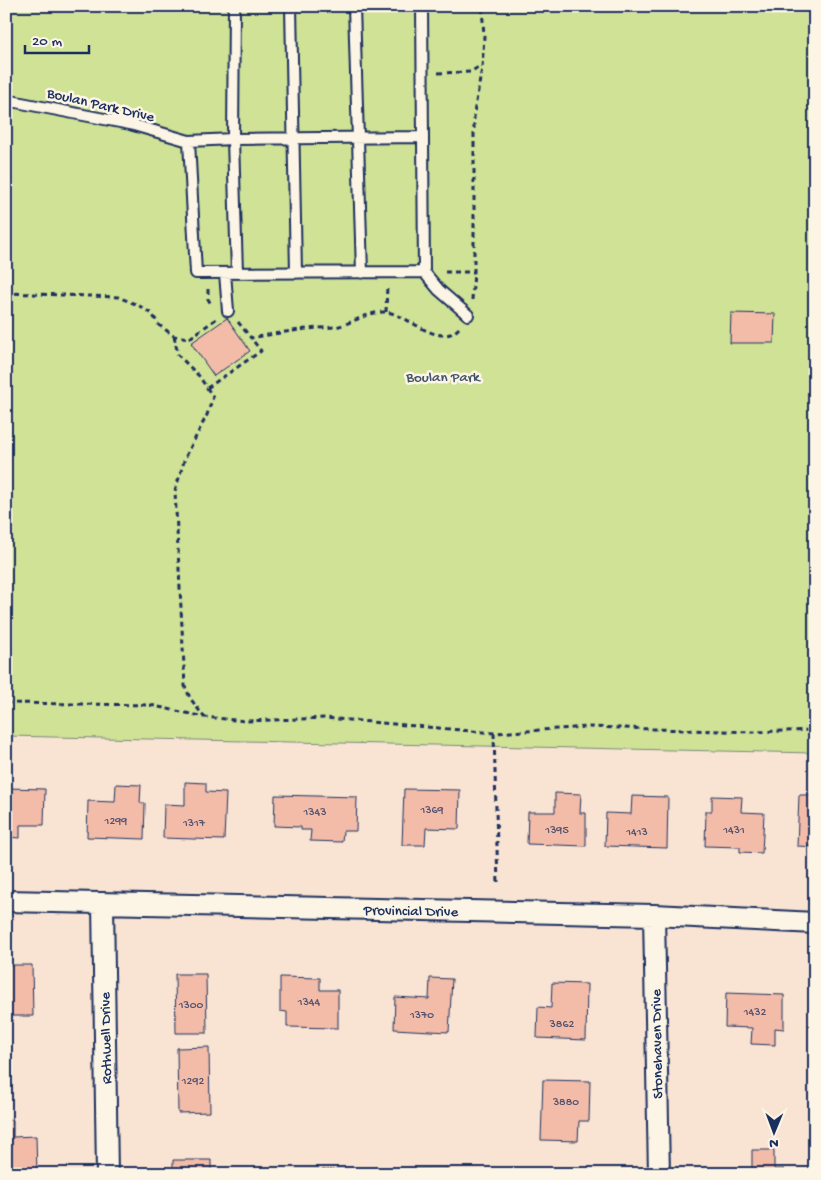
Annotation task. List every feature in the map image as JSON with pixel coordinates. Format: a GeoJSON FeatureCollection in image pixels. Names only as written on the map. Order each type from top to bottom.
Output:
{"type":"FeatureCollection","features":[{"type":"Feature","properties":{"kind":"street","name":"Provincial Drive"},"geometry":{"type":"LineString","coordinates":[[6,901],[654,915],[815,923]]}},
{"type":"Feature","properties":{"kind":"street","name":"Rothwell Drive"},"geometry":{"type":"LineString","coordinates":[[103,903],[107,1174]]}},
{"type":"Feature","properties":{"kind":"street","name":"Stonehaven Drive"},"geometry":{"type":"LineString","coordinates":[[654,915],[659,1174]]}},
{"type":"Feature","properties":{"kind":"lane"},"geometry":{"type":"LineString","coordinates":[[234,6],[233,138],[238,273]]}},
{"type":"Feature","properties":{"kind":"lane"},"geometry":{"type":"LineString","coordinates":[[291,6],[296,273]]}},
{"type":"Feature","properties":{"kind":"lane"},"geometry":{"type":"LineString","coordinates":[[354,6],[362,272]]}},
{"type":"Feature","properties":{"kind":"lane"},"geometry":{"type":"LineString","coordinates":[[422,6],[424,272],[439,290],[468,315]]}},
{"type":"Feature","properties":{"kind":"lane","name":"Boulan Park Drive"},"geometry":{"type":"LineString","coordinates":[[6,100],[130,124],[189,141],[233,138],[423,137]]}},
{"type":"Feature","properties":{"kind":"lane"},"geometry":{"type":"LineString","coordinates":[[189,141],[196,273],[424,272]]}},
{"type":"Feature","properties":{"kind":"lane"},"geometry":{"type":"LineString","coordinates":[[225,273],[228,311]]}},
{"type":"Feature","properties":{"kind":"path"},"geometry":{"type":"LineString","coordinates":[[423,74],[470,72],[482,64]]}},
{"type":"Feature","properties":{"kind":"path"},"geometry":{"type":"LineString","coordinates":[[386,312],[388,272]]}},
{"type":"Feature","properties":{"kind":"path"},"geometry":{"type":"LineString","coordinates":[[424,272],[474,272]]}},
{"type":"Feature","properties":{"kind":"path"},"geometry":{"type":"LineString","coordinates":[[174,336],[178,355],[199,376],[213,397],[207,415],[185,458],[176,491],[185,686],[190,698],[204,717]]}},
{"type":"Feature","properties":{"kind":"path"},"geometry":{"type":"LineString","coordinates":[[207,388],[260,350],[251,338]]}},
{"type":"Feature","properties":{"kind":"path"},"geometry":{"type":"LineString","coordinates":[[6,704],[150,704],[204,717],[246,721],[326,718],[494,733],[590,727],[753,732],[815,730]]}},
{"type":"Feature","properties":{"kind":"path"},"geometry":{"type":"LineString","coordinates":[[494,733],[498,886]]}},
{"type":"Feature","properties":{"kind":"green space","name":"Boulan Park"},"geometry":{"type":"Polygon","coordinates":[[[6,6],[815,6],[815,753],[6,736],[6,6]]]}},
{"type":"Feature","properties":{"kind":"building"},"geometry":{"type":"Polygon","coordinates":[[[731,313],[775,314],[774,343],[730,343],[731,313]]]}},
{"type":"Feature","properties":{"kind":"building"},"geometry":{"type":"Polygon","coordinates":[[[227,318],[250,351],[214,376],[191,343],[227,318]]]}},
{"type":"Feature","properties":{"kind":"building"},"geometry":{"type":"Polygon","coordinates":[[[185,782],[206,783],[206,792],[226,793],[224,840],[163,838],[164,804],[185,805],[185,782]]]}},
{"type":"Feature","properties":{"kind":"building"},"geometry":{"type":"Polygon","coordinates":[[[116,784],[141,785],[140,803],[145,803],[144,839],[87,837],[88,801],[115,802],[116,784]]]}},
{"type":"Feature","properties":{"kind":"building"},"geometry":{"type":"Polygon","coordinates":[[[6,788],[45,789],[44,825],[20,825],[20,838],[6,837],[6,788]]]}},
{"type":"Feature","properties":{"kind":"building"},"geometry":{"type":"Polygon","coordinates":[[[404,789],[460,790],[459,829],[426,828],[425,845],[402,845],[404,789]]]}},
{"type":"Feature","properties":{"kind":"building"},"geometry":{"type":"Polygon","coordinates":[[[555,793],[581,794],[580,813],[586,813],[586,846],[527,844],[528,812],[555,812],[555,793]]]}},
{"type":"Feature","properties":{"kind":"building"},"geometry":{"type":"Polygon","coordinates":[[[275,795],[357,797],[356,831],[343,831],[342,842],[310,841],[311,830],[301,830],[301,827],[274,826],[275,795]]]}},
{"type":"Feature","properties":{"kind":"building"},"geometry":{"type":"Polygon","coordinates":[[[799,795],[815,795],[815,847],[797,846],[799,795]]]}},
{"type":"Feature","properties":{"kind":"building"},"geometry":{"type":"Polygon","coordinates":[[[632,796],[668,797],[667,848],[605,846],[606,813],[631,814],[632,796]]]}},
{"type":"Feature","properties":{"kind":"building"},"geometry":{"type":"Polygon","coordinates":[[[712,796],[742,797],[741,812],[764,813],[762,853],[740,852],[740,847],[705,846],[706,811],[712,811],[712,796]]]}},
{"type":"Feature","properties":{"kind":"building"},"geometry":{"type":"Polygon","coordinates":[[[6,965],[32,965],[33,1016],[6,1016],[6,965]]]}},
{"type":"Feature","properties":{"kind":"building"},"geometry":{"type":"Polygon","coordinates":[[[175,974],[206,974],[207,1033],[176,1033],[175,974]]]}},
{"type":"Feature","properties":{"kind":"building"},"geometry":{"type":"Polygon","coordinates":[[[280,977],[320,978],[320,990],[338,990],[338,1028],[287,1027],[287,1012],[280,1011],[280,977]]]}},
{"type":"Feature","properties":{"kind":"building"},"geometry":{"type":"Polygon","coordinates":[[[430,978],[452,979],[449,1032],[394,1029],[395,997],[429,999],[430,978]]]}},
{"type":"Feature","properties":{"kind":"building"},"geometry":{"type":"Polygon","coordinates":[[[552,983],[587,984],[586,1040],[537,1038],[538,1007],[551,1008],[552,983]]]}},
{"type":"Feature","properties":{"kind":"building"},"geometry":{"type":"Polygon","coordinates":[[[726,993],[784,995],[784,1029],[775,1028],[775,1045],[751,1044],[752,1028],[725,1027],[726,993]]]}},
{"type":"Feature","properties":{"kind":"building"},"geometry":{"type":"Polygon","coordinates":[[[209,1047],[210,1112],[178,1113],[177,1048],[209,1047]]]}},
{"type":"Feature","properties":{"kind":"building"},"geometry":{"type":"Polygon","coordinates":[[[543,1080],[590,1081],[589,1121],[579,1121],[578,1141],[541,1140],[543,1080]]]}},
{"type":"Feature","properties":{"kind":"building"},"geometry":{"type":"Polygon","coordinates":[[[6,1120],[13,1120],[13,1137],[36,1136],[37,1174],[11,1174],[11,1169],[6,1169],[6,1120]]]}},
{"type":"Feature","properties":{"kind":"building"},"geometry":{"type":"Polygon","coordinates":[[[752,1150],[774,1150],[774,1169],[784,1169],[784,1174],[724,1174],[724,1169],[752,1169],[752,1150]]]}},
{"type":"Feature","properties":{"kind":"building"},"geometry":{"type":"Polygon","coordinates":[[[173,1160],[211,1160],[211,1174],[173,1174],[173,1160]]]}},
{"type":"Feature","properties":{"kind":"building"},"geometry":{"type":"Polygon","coordinates":[[[447,1168],[447,1174],[295,1174],[295,1170],[447,1168]]]}}]}
